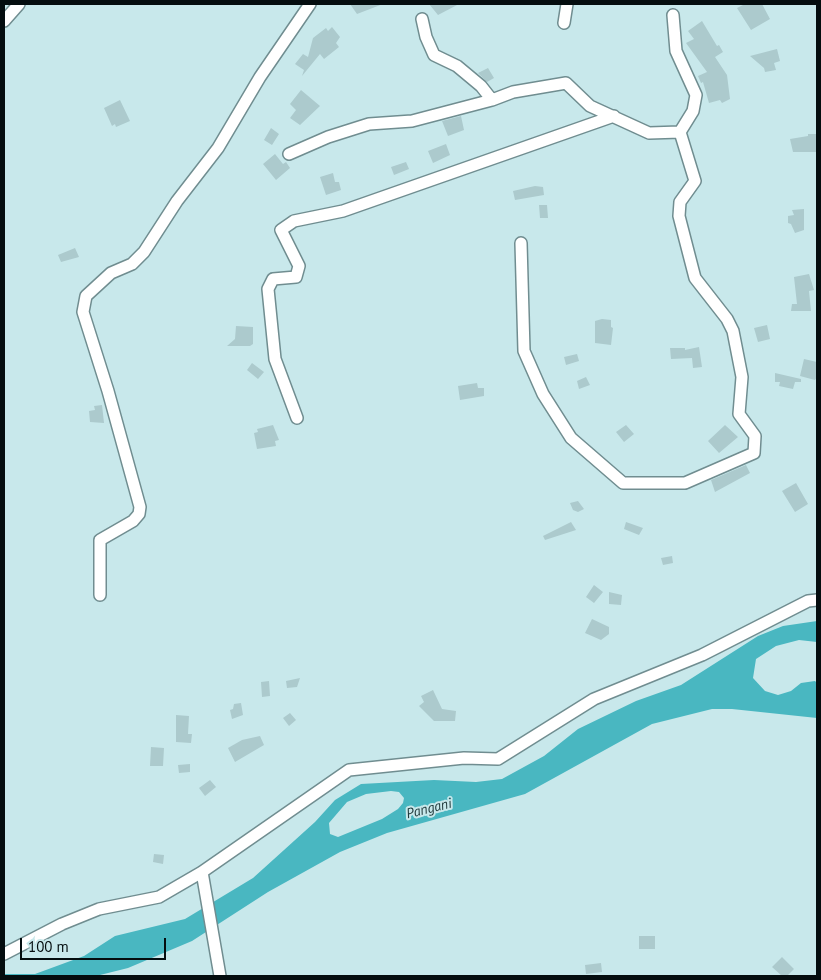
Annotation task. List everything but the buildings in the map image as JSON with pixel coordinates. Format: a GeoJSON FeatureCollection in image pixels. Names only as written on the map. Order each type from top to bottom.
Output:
{"type":"FeatureCollection","features":[{"type":"Feature","properties":{"kind":"street"},"geometry":{"type":"LineString","coordinates":[[4,21],[19,4]]}},
{"type":"Feature","properties":{"kind":"street"},"geometry":{"type":"LineString","coordinates":[[100,595],[100,540],[133,521],[139,514],[140,507],[108,391],[83,312],[86,296],[111,273],[132,264],[144,252],[195,175],[218,148],[260,77],[310,4]]}},
{"type":"Feature","properties":{"kind":"street"},"geometry":{"type":"LineString","coordinates":[[564,23],[567,4]]}},
{"type":"Feature","properties":{"kind":"street"},"geometry":{"type":"LineString","coordinates":[[521,243],[524,350],[543,394],[571,438],[623,482],[685,483],[754,453],[755,436],[739,414],[742,377],[732,331],[727,320],[695,278],[679,216],[680,202],[695,181],[680,132],[693,111],[696,95],[676,51],[673,15]]}},
{"type":"Feature","properties":{"kind":"street"},"geometry":{"type":"LineString","coordinates":[[422,18],[426,36],[434,56],[457,66],[481,86],[492,100]]}},
{"type":"Feature","properties":{"kind":"street"},"geometry":{"type":"LineString","coordinates":[[289,154],[328,137],[369,124],[412,121],[492,100],[513,92],[566,83],[590,106],[649,133],[680,132]]}},
{"type":"Feature","properties":{"kind":"street"},"geometry":{"type":"LineString","coordinates":[[297,418],[275,359],[268,289],[273,279],[296,277],[299,266],[281,230],[294,221],[344,211],[614,116]]}},
{"type":"Feature","properties":{"kind":"street"},"geometry":{"type":"LineString","coordinates":[[4,954],[62,924],[99,909],[159,898],[202,872],[349,770],[464,758],[498,759],[594,699],[702,655],[808,601],[817,600]]}},
{"type":"Feature","properties":{"kind":"street"},"geometry":{"type":"LineString","coordinates":[[202,872],[220,976]]}},
{"type":"Feature","properties":{"kind":"water","name":"Pangani"},"geometry":{"type":"Polygon","coordinates":[[[817,621],[817,642],[799,640],[776,646],[756,659],[753,678],[765,691],[778,695],[791,691],[801,683],[815,681],[817,683],[817,718],[732,709],[712,709],[652,724],[525,794],[387,833],[340,852],[268,892],[192,941],[128,968],[96,976],[4,976],[4,974],[35,974],[84,956],[115,936],[185,919],[253,878],[315,822],[335,800],[361,784],[434,780],[476,782],[502,779],[544,756],[578,729],[636,701],[681,685],[758,636],[783,626],[817,621]],[[399,792],[366,794],[347,802],[329,823],[330,834],[338,837],[382,819],[398,809],[403,803],[404,798],[399,792]]]}}]}
